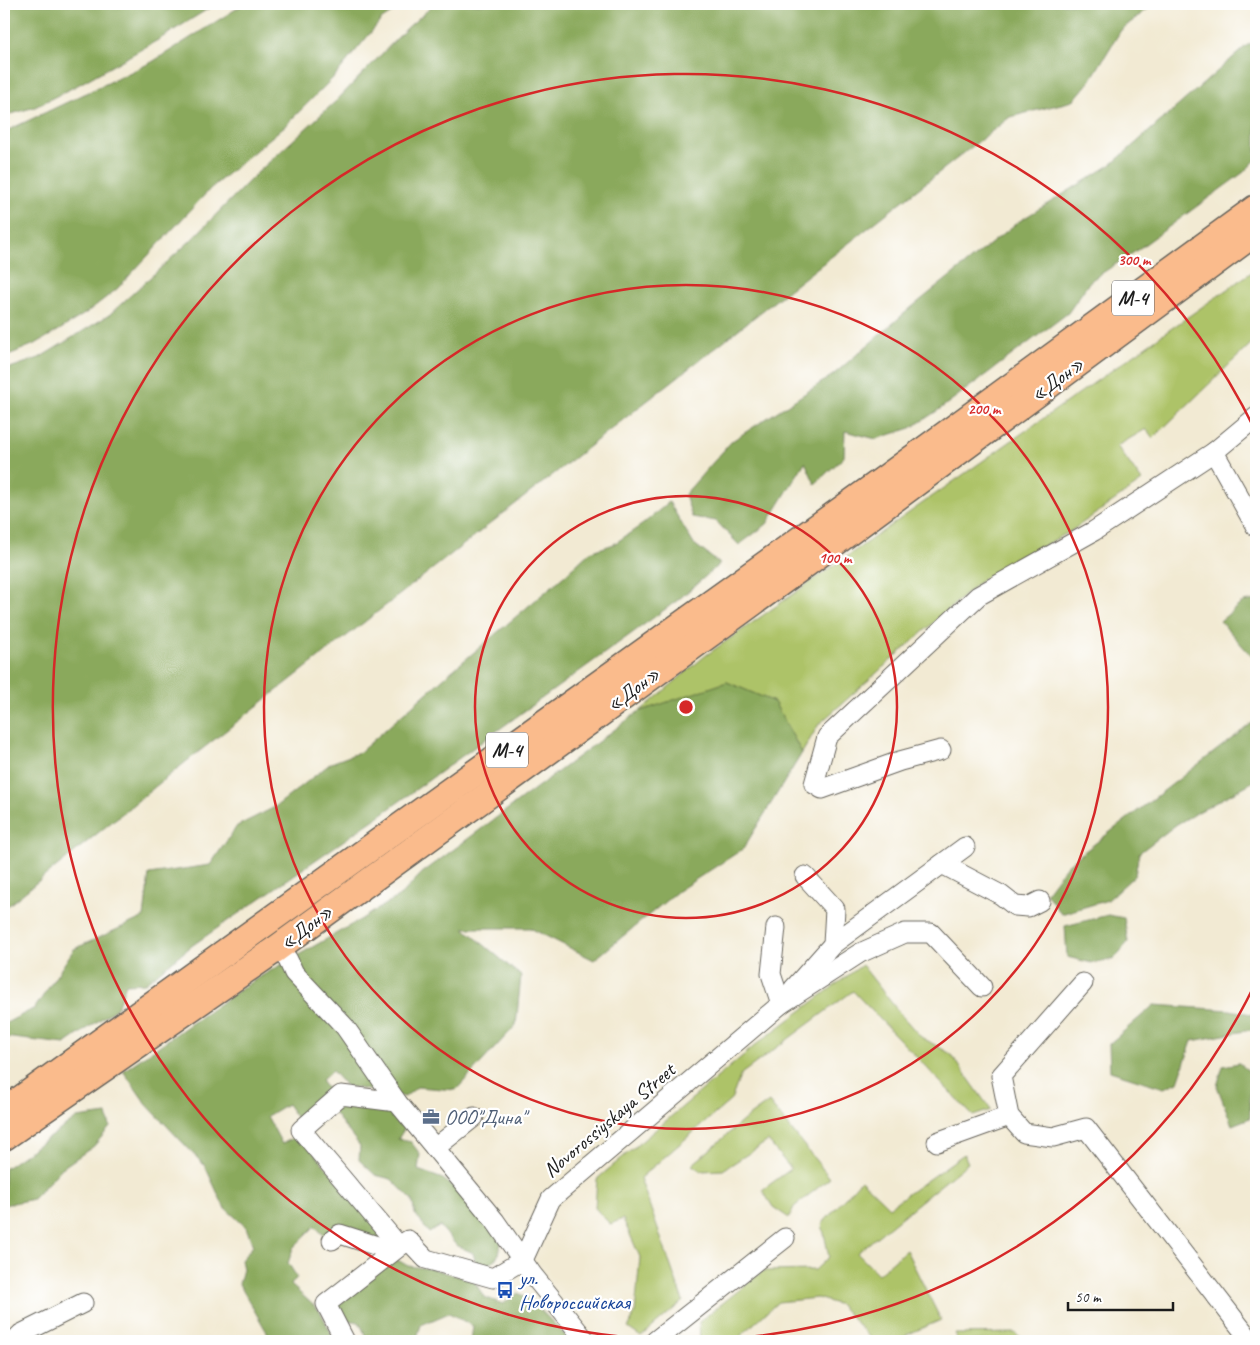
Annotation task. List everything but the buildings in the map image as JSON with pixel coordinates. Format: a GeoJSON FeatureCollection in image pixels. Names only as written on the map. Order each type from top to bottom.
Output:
{"type":"FeatureCollection","features":[{"type":"Feature","properties":{"kind":"highway","name":"«Дон»"},"geometry":{"type":"LineString","coordinates":[[4,1111],[1009,388],[1256,208]]}},
{"type":"Feature","properties":{"kind":"highway","name":"«Дон»"},"geometry":{"type":"LineString","coordinates":[[4,1137],[279,947],[820,553],[1256,232]]}},
{"type":"Feature","properties":{"kind":"street"},"geometry":{"type":"LineString","coordinates":[[941,750],[900,761],[822,789],[814,784],[827,737],[978,596],[1094,531],[1214,452],[1256,417]]}},
{"type":"Feature","properties":{"kind":"street"},"geometry":{"type":"LineString","coordinates":[[1214,452],[1256,527]]}},
{"type":"Feature","properties":{"kind":"street"},"geometry":{"type":"LineString","coordinates":[[781,1004],[833,944],[965,847]]}},
{"type":"Feature","properties":{"kind":"street"},"geometry":{"type":"LineString","coordinates":[[942,864],[1002,895],[1015,906],[1028,907],[1040,901]]}},
{"type":"Feature","properties":{"kind":"street"},"geometry":{"type":"LineString","coordinates":[[805,876],[835,909],[833,944]]}},
{"type":"Feature","properties":{"kind":"street"},"geometry":{"type":"LineString","coordinates":[[776,927],[771,974],[781,1004]]}},
{"type":"Feature","properties":{"kind":"street"},"geometry":{"type":"LineString","coordinates":[[781,1004],[860,954],[905,933],[931,933],[982,987]]}},
{"type":"Feature","properties":{"kind":"street"},"geometry":{"type":"LineString","coordinates":[[279,947],[294,973],[345,1027],[397,1102],[495,1221],[586,1341]]}},
{"type":"Feature","properties":{"kind":"street"},"geometry":{"type":"LineString","coordinates":[[1083,983],[1001,1076],[1009,1116],[1024,1133],[1053,1137],[1086,1128],[1251,1341]]}},
{"type":"Feature","properties":{"kind":"street","name":"Novorossiyskaya Street"},"geometry":{"type":"LineString","coordinates":[[523,1260],[551,1199],[781,1004]]}},
{"type":"Feature","properties":{"kind":"street"},"geometry":{"type":"LineString","coordinates":[[396,1248],[301,1130],[341,1095],[397,1102]]}},
{"type":"Feature","properties":{"kind":"street"},"geometry":{"type":"LineString","coordinates":[[937,1142],[1009,1116]]}},
{"type":"Feature","properties":{"kind":"street"},"geometry":{"type":"LineString","coordinates":[[435,1148],[474,1117]]}},
{"type":"Feature","properties":{"kind":"street"},"geometry":{"type":"LineString","coordinates":[[332,1240],[340,1234],[396,1248]]}},
{"type":"Feature","properties":{"kind":"street"},"geometry":{"type":"LineString","coordinates":[[656,1341],[784,1238]]}},
{"type":"Feature","properties":{"kind":"street"},"geometry":{"type":"LineString","coordinates":[[345,1341],[326,1304],[408,1240],[426,1259],[493,1278],[523,1260]]}},
{"type":"Feature","properties":{"kind":"street"},"geometry":{"type":"LineString","coordinates":[[14,1341],[21,1334],[83,1303]]}},
{"type":"Feature","properties":{"kind":"green space"},"geometry":{"type":"Polygon","coordinates":[[[4,4],[216,4],[158,40],[76,86],[35,107],[4,116],[4,4]]]}},
{"type":"Feature","properties":{"kind":"green space"},"geometry":{"type":"Polygon","coordinates":[[[244,4],[406,4],[382,19],[334,77],[287,124],[211,188],[117,289],[86,313],[61,329],[37,343],[4,357],[4,132],[152,62],[244,4]]]}},
{"type":"Feature","properties":{"kind":"green space"},"geometry":{"type":"Polygon","coordinates":[[[435,4],[1154,4],[1121,30],[1090,81],[1073,101],[1010,117],[187,761],[4,909],[4,370],[39,358],[109,315],[189,242],[256,174],[336,101],[407,28],[435,4]]]}},
{"type":"Feature","properties":{"kind":"green space"},"geometry":{"type":"Polygon","coordinates":[[[1256,41],[1256,160],[1244,172],[1133,253],[1090,281],[1068,313],[940,409],[911,428],[876,439],[845,431],[844,457],[815,484],[805,462],[767,524],[739,545],[716,521],[692,517],[685,494],[732,441],[833,375],[913,306],[1018,222],[1112,164],[1246,46],[1256,41]]]}},
{"type":"Feature","properties":{"kind":"green space"},"geometry":{"type":"Polygon","coordinates":[[[1256,269],[1256,339],[1153,438],[1146,429],[1117,446],[1142,481],[1071,531],[984,578],[819,724],[802,753],[774,702],[727,682],[639,712],[705,656],[1256,269]]]}},
{"type":"Feature","properties":{"kind":"green space"},"geometry":{"type":"Polygon","coordinates":[[[669,502],[693,543],[720,564],[678,600],[382,814],[193,945],[145,983],[126,984],[117,1008],[65,1044],[4,1037],[4,1024],[35,1008],[74,949],[144,917],[149,874],[210,865],[237,826],[275,807],[331,763],[360,752],[590,552],[614,544],[643,524],[669,502]]]}},
{"type":"Feature","properties":{"kind":"green space"},"geometry":{"type":"Polygon","coordinates":[[[1256,600],[1256,661],[1220,621],[1243,602],[1256,600]]]}},
{"type":"Feature","properties":{"kind":"green space"},"geometry":{"type":"Polygon","coordinates":[[[727,682],[774,702],[802,753],[743,849],[678,891],[594,960],[530,928],[464,928],[521,976],[516,1025],[456,1090],[417,1087],[405,1097],[346,1086],[332,1071],[321,1081],[332,1095],[300,1123],[287,1104],[267,1116],[282,1144],[298,1135],[392,1242],[327,1239],[315,1226],[293,1248],[288,1263],[297,1277],[291,1285],[320,1311],[335,1341],[262,1341],[268,1334],[239,1284],[243,1269],[241,1260],[253,1246],[246,1227],[224,1207],[205,1166],[147,1105],[123,1071],[251,982],[401,895],[422,873],[638,712],[727,682]]]}},
{"type":"Feature","properties":{"kind":"green space"},"geometry":{"type":"Polygon","coordinates":[[[1256,720],[1256,780],[1177,824],[1139,853],[1135,875],[1108,900],[1061,914],[1046,893],[1067,865],[1256,720]]]}},
{"type":"Feature","properties":{"kind":"green space"},"geometry":{"type":"Polygon","coordinates":[[[1108,915],[1124,918],[1128,942],[1114,959],[1092,963],[1067,957],[1065,926],[1108,915]]]}},
{"type":"Feature","properties":{"kind":"green space"},"geometry":{"type":"Polygon","coordinates":[[[862,965],[921,1037],[951,1054],[991,1110],[973,1116],[853,991],[741,1074],[731,1100],[640,1178],[683,1301],[641,1337],[628,1328],[635,1313],[640,1257],[623,1219],[610,1224],[595,1208],[597,1179],[758,1043],[862,965]]]}},
{"type":"Feature","properties":{"kind":"green space"},"geometry":{"type":"Polygon","coordinates":[[[1154,1005],[1230,1010],[1251,1014],[1256,1024],[1256,1029],[1192,1041],[1178,1082],[1164,1088],[1110,1071],[1109,1044],[1154,1005]]]}},
{"type":"Feature","properties":{"kind":"green space"},"geometry":{"type":"Polygon","coordinates":[[[1239,1063],[1250,1072],[1250,1118],[1232,1125],[1217,1086],[1223,1066],[1239,1063]]]}},
{"type":"Feature","properties":{"kind":"green space"},"geometry":{"type":"Polygon","coordinates":[[[341,1102],[379,1103],[405,1128],[398,1139],[411,1142],[420,1154],[418,1170],[443,1179],[462,1193],[471,1210],[487,1224],[501,1243],[499,1254],[492,1263],[476,1264],[473,1253],[456,1245],[440,1226],[429,1233],[415,1214],[412,1200],[391,1179],[375,1175],[359,1160],[360,1146],[334,1113],[341,1102]]]}},
{"type":"Feature","properties":{"kind":"green space"},"geometry":{"type":"Polygon","coordinates":[[[769,1102],[830,1178],[794,1207],[789,1218],[773,1207],[762,1190],[791,1169],[768,1141],[723,1170],[701,1171],[692,1165],[744,1120],[769,1102]]]}},
{"type":"Feature","properties":{"kind":"green space"},"geometry":{"type":"Polygon","coordinates":[[[107,1114],[110,1127],[94,1146],[62,1168],[33,1199],[4,1205],[4,1169],[77,1118],[107,1114]]]}},
{"type":"Feature","properties":{"kind":"green space"},"geometry":{"type":"Polygon","coordinates":[[[964,1154],[968,1163],[857,1253],[878,1274],[906,1250],[941,1320],[906,1335],[907,1341],[873,1341],[840,1305],[817,1298],[778,1302],[735,1341],[700,1341],[699,1322],[763,1271],[815,1270],[829,1257],[822,1224],[861,1180],[889,1207],[964,1154]]]}},
{"type":"Feature","properties":{"kind":"green space"},"geometry":{"type":"Polygon","coordinates":[[[394,1258],[408,1266],[433,1269],[474,1281],[484,1297],[503,1304],[518,1293],[530,1299],[571,1341],[471,1341],[473,1326],[449,1313],[421,1325],[416,1341],[367,1341],[359,1322],[346,1320],[335,1308],[394,1258]]]}},
{"type":"Feature","properties":{"kind":"green space"},"geometry":{"type":"Polygon","coordinates":[[[1015,1333],[1024,1341],[958,1341],[955,1334],[1015,1333]]]}},
{"type":"Feature","properties":{"kind":"place","name":"ООО\"Дина\""},"geometry":{"type":"Point","coordinates":[431,1117]}},
{"type":"Feature","properties":{"kind":"place","name":"ул. Новороссийская"},"geometry":{"type":"Point","coordinates":[505,1290]}}]}
